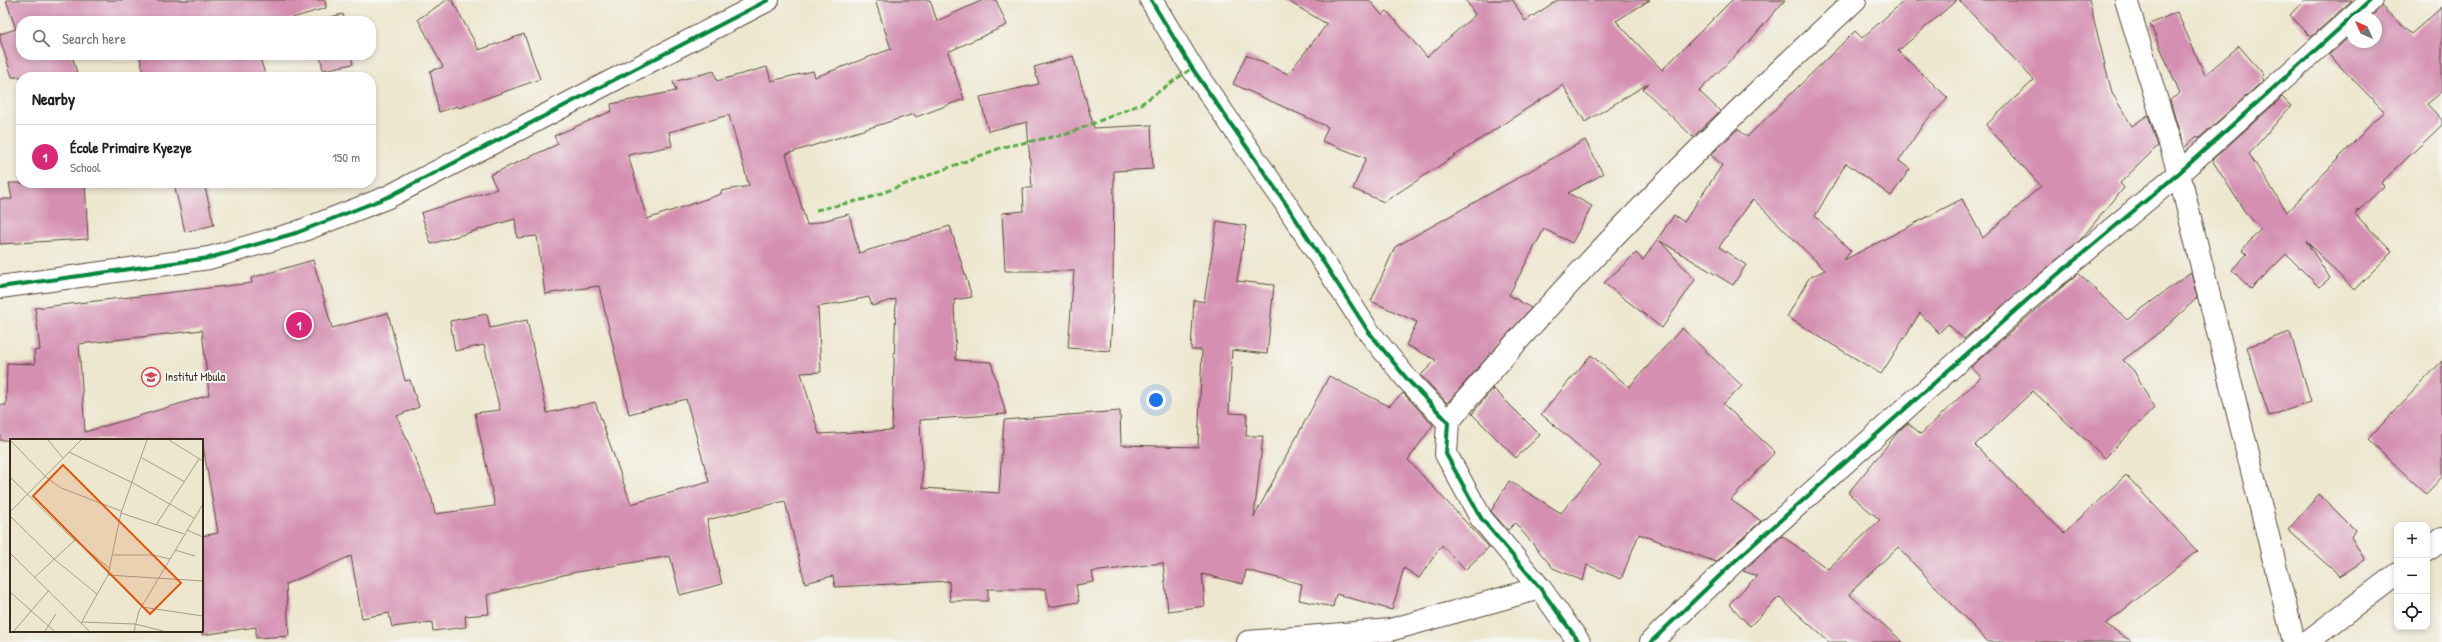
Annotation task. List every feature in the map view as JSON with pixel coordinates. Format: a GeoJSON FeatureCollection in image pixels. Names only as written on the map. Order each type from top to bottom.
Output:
{"type":"FeatureCollection","features":[{"type":"Feature","properties":{"kind":"street"},"geometry":{"type":"LineString","coordinates":[[0,287],[208,258],[296,233],[388,197],[768,0]]}},
{"type":"Feature","properties":{"kind":"street"},"geometry":{"type":"LineString","coordinates":[[1151,0],[1192,68],[1284,201],[1368,331],[1407,379],[1448,422]]}},
{"type":"Feature","properties":{"kind":"street"},"geometry":{"type":"LineString","coordinates":[[1579,642],[1540,588],[1481,518],[1446,454],[1448,422],[1632,215],[1755,92],[1855,0]]}},
{"type":"Feature","properties":{"kind":"street"},"geometry":{"type":"LineString","coordinates":[[2126,0],[2179,173],[2294,642]]}},
{"type":"Feature","properties":{"kind":"street"},"geometry":{"type":"LineString","coordinates":[[1651,642],[1735,561],[2027,300],[2179,173],[2371,0]]}},
{"type":"Feature","properties":{"kind":"street"},"geometry":{"type":"LineString","coordinates":[[2430,549],[2442,539]]}},
{"type":"Feature","properties":{"kind":"street"},"geometry":{"type":"LineString","coordinates":[[2307,642],[2394,576]]}},
{"type":"Feature","properties":{"kind":"street"},"geometry":{"type":"LineString","coordinates":[[1248,642],[1390,630],[1540,588]]}},
{"type":"Feature","properties":{"kind":"building"},"geometry":{"type":"Polygon","coordinates":[[[6,0],[325,0],[326,8],[299,16],[16,16],[16,29],[6,0]]]}},
{"type":"Feature","properties":{"kind":"building"},"geometry":{"type":"Polygon","coordinates":[[[447,0],[452,0],[479,50],[524,34],[540,79],[459,108],[458,106],[439,112],[430,71],[443,67],[418,19],[447,0]]]}},
{"type":"Feature","properties":{"kind":"building"},"geometry":{"type":"Polygon","coordinates":[[[875,0],[930,0],[937,21],[983,0],[996,0],[1007,25],[948,52],[964,99],[916,117],[914,114],[786,154],[807,225],[849,214],[859,253],[950,226],[972,297],[954,300],[956,360],[991,362],[1006,414],[920,420],[923,488],[999,493],[1004,420],[1120,411],[1121,445],[1198,447],[1202,350],[1191,350],[1194,300],[1204,302],[1217,221],[1246,226],[1237,281],[1274,285],[1267,354],[1232,350],[1229,413],[1247,414],[1246,436],[1263,436],[1254,517],[1329,376],[1389,406],[1403,393],[1433,425],[1408,460],[1489,547],[1465,570],[1442,545],[1419,578],[1404,568],[1392,610],[1336,594],[1333,607],[1299,600],[1302,584],[1246,570],[1243,584],[1202,574],[1205,606],[1168,611],[1163,563],[1092,572],[1094,582],[1076,585],[1079,602],[1049,607],[1046,589],[988,589],[988,601],[950,601],[949,581],[835,587],[833,576],[805,583],[785,501],[707,520],[722,584],[680,595],[670,556],[571,573],[487,595],[489,614],[465,616],[466,627],[433,631],[432,622],[392,627],[389,613],[362,618],[351,556],[286,584],[289,636],[256,638],[256,627],[202,635],[203,536],[218,533],[203,439],[0,440],[0,405],[6,405],[7,363],[35,364],[34,351],[40,350],[35,308],[252,283],[251,278],[313,260],[332,328],[388,313],[405,381],[410,380],[419,407],[397,416],[432,499],[435,514],[495,506],[475,413],[500,410],[484,345],[455,351],[450,321],[487,314],[490,328],[527,320],[547,413],[595,402],[631,504],[709,482],[686,399],[629,414],[599,286],[545,294],[537,236],[517,238],[515,219],[431,244],[421,213],[497,189],[490,175],[558,144],[554,136],[612,111],[611,104],[676,91],[673,82],[714,71],[717,81],[767,67],[771,81],[813,71],[815,77],[891,49],[875,0]],[[729,115],[669,132],[672,146],[628,155],[647,219],[721,194],[721,191],[749,186],[729,115]],[[869,297],[818,307],[821,372],[801,373],[819,434],[892,430],[896,299],[872,306],[869,297]],[[202,330],[79,344],[85,432],[209,395],[202,330]]]}},
{"type":"Feature","properties":{"kind":"building"},"geometry":{"type":"Polygon","coordinates":[[[1286,0],[1369,0],[1382,15],[1387,11],[1427,57],[1475,15],[1466,0],[1513,0],[1525,21],[1558,0],[1650,0],[1616,21],[1662,70],[1732,0],[1785,0],[1748,43],[1699,91],[1720,111],[1693,137],[1643,89],[1649,83],[1585,122],[1563,85],[1384,202],[1353,189],[1366,158],[1322,141],[1328,127],[1233,84],[1246,55],[1288,74],[1327,24],[1286,0]]]}},
{"type":"Feature","properties":{"kind":"building"},"geometry":{"type":"Polygon","coordinates":[[[1905,0],[1957,0],[1898,51],[1948,98],[1924,123],[1899,161],[1910,169],[1891,196],[1846,163],[1815,216],[1851,251],[1844,260],[1962,199],[1983,238],[2041,186],[1986,125],[2034,80],[1959,0],[2089,0],[2112,93],[2132,126],[2148,115],[2158,146],[2120,183],[2124,188],[2080,240],[1964,339],[1948,324],[1939,333],[1920,313],[1881,374],[1787,317],[1809,278],[1825,270],[1753,199],[1719,247],[1746,265],[1733,285],[1660,241],[1695,280],[1662,328],[1604,283],[1636,253],[1643,260],[1674,215],[1684,222],[1722,165],[1711,155],[1738,129],[1747,137],[1855,31],[1862,38],[1905,0]]]}},
{"type":"Feature","properties":{"kind":"building"},"geometry":{"type":"Polygon","coordinates":[[[2304,0],[2352,0],[2311,37],[2290,15],[2304,0]]]}},
{"type":"Feature","properties":{"kind":"building"},"geometry":{"type":"Polygon","coordinates":[[[2381,6],[2411,34],[2442,7],[2442,92],[2427,104],[2442,120],[2442,125],[2381,183],[2384,186],[2355,214],[2392,252],[2354,290],[2306,241],[2330,278],[2319,287],[2286,254],[2251,289],[2232,270],[2247,254],[2242,250],[2261,229],[2245,212],[2212,160],[2282,97],[2291,106],[2249,154],[2287,212],[2384,111],[2329,55],[2346,39],[2346,48],[2382,48],[2382,12],[2376,12],[2381,6]]]}},
{"type":"Feature","properties":{"kind":"building"},"geometry":{"type":"Polygon","coordinates":[[[2177,12],[2205,75],[2239,46],[2264,75],[2261,78],[2264,80],[2199,138],[2197,136],[2184,148],[2170,100],[2180,93],[2150,24],[2177,12]]]}},
{"type":"Feature","properties":{"kind":"building"},"geometry":{"type":"Polygon","coordinates":[[[16,29],[16,60],[73,60],[77,72],[16,72],[16,77],[12,77],[0,39],[0,34],[16,29]]]}},
{"type":"Feature","properties":{"kind":"building"},"geometry":{"type":"Polygon","coordinates":[[[1073,56],[1094,128],[1151,125],[1153,169],[1114,171],[1114,287],[1110,351],[1068,348],[1074,271],[1005,271],[1002,213],[1024,211],[1023,188],[1032,188],[1027,122],[988,131],[980,97],[1039,84],[1034,67],[1073,56]]]}},
{"type":"Feature","properties":{"kind":"building"},"geometry":{"type":"Polygon","coordinates":[[[140,60],[261,60],[264,72],[144,72],[140,60]]]}},
{"type":"Feature","properties":{"kind":"building"},"geometry":{"type":"Polygon","coordinates":[[[321,60],[352,60],[353,64],[323,70],[321,60]]]}},
{"type":"Feature","properties":{"kind":"building"},"geometry":{"type":"Polygon","coordinates":[[[1585,140],[1603,174],[1568,193],[1592,206],[1572,243],[1544,229],[1509,295],[1531,308],[1447,403],[1421,375],[1436,360],[1406,345],[1417,322],[1371,301],[1395,247],[1585,140]]]}},
{"type":"Feature","properties":{"kind":"building"},"geometry":{"type":"Polygon","coordinates":[[[9,183],[16,183],[16,188],[85,188],[88,239],[0,244],[0,199],[12,199],[9,183]]]}},
{"type":"Feature","properties":{"kind":"building"},"geometry":{"type":"Polygon","coordinates":[[[175,188],[205,188],[214,225],[185,232],[175,188]]]}},
{"type":"Feature","properties":{"kind":"building"},"geometry":{"type":"Polygon","coordinates":[[[2191,272],[2197,298],[2166,327],[2123,360],[2134,371],[2154,408],[2105,458],[2033,391],[1975,445],[2064,533],[2126,475],[2197,551],[2106,624],[2132,642],[1988,642],[1898,547],[1849,594],[1903,642],[1829,642],[1779,597],[1750,626],[1729,604],[1757,576],[1743,571],[1782,536],[1828,569],[1880,520],[1848,493],[1899,431],[1908,423],[1921,434],[1981,377],[1971,367],[2078,273],[2127,320],[2191,272]]]}},
{"type":"Feature","properties":{"kind":"building"},"geometry":{"type":"Polygon","coordinates":[[[1682,328],[1742,386],[1723,404],[1775,452],[1731,500],[1761,521],[1716,562],[1639,534],[1621,579],[1587,565],[1583,581],[1553,568],[1515,523],[1508,530],[1491,511],[1509,481],[1561,513],[1601,465],[1541,414],[1591,355],[1629,387],[1682,328]]]}},
{"type":"Feature","properties":{"kind":"building"},"geometry":{"type":"Polygon","coordinates":[[[2290,332],[2311,402],[2269,416],[2247,347],[2290,332]]]}},
{"type":"Feature","properties":{"kind":"building"},"geometry":{"type":"Polygon","coordinates":[[[2442,361],[2442,477],[2426,494],[2368,439],[2442,361]]]}},
{"type":"Feature","properties":{"kind":"building"},"geometry":{"type":"Polygon","coordinates":[[[1493,388],[1493,391],[1494,389],[1540,435],[1516,458],[1472,414],[1493,388]]]}},
{"type":"Feature","properties":{"kind":"building"},"geometry":{"type":"Polygon","coordinates":[[[2319,494],[2355,530],[2351,537],[2365,560],[2340,576],[2288,530],[2319,494]]]}},
{"type":"Feature","properties":{"kind":"marked path"},"geometry":{"type":"LineString","coordinates":[[816,210],[866,199],[1003,147],[1067,134],[1141,104],[1192,68]]}},
{"type":"Feature","properties":{"kind":"cycle path"},"geometry":{"type":"LineString","coordinates":[[0,287],[209,258],[296,233],[388,197],[768,0]]}},
{"type":"Feature","properties":{"kind":"cycle path"},"geometry":{"type":"LineString","coordinates":[[1151,0],[1192,68],[1284,201],[1368,331],[1407,379],[1448,422],[1446,454],[1481,518],[1540,588],[1579,642]]}},
{"type":"Feature","properties":{"kind":"cycle path"},"geometry":{"type":"LineString","coordinates":[[1651,642],[1735,561],[2027,300],[2179,173],[2371,0]]}},
{"type":"Feature","properties":{"kind":"place","name":"École Primaire Kyezye"},"geometry":{"type":"Point","coordinates":[299,325]}},
{"type":"Feature","properties":{"kind":"place","name":"Institut Mbula"},"geometry":{"type":"Point","coordinates":[151,377]}}]}
